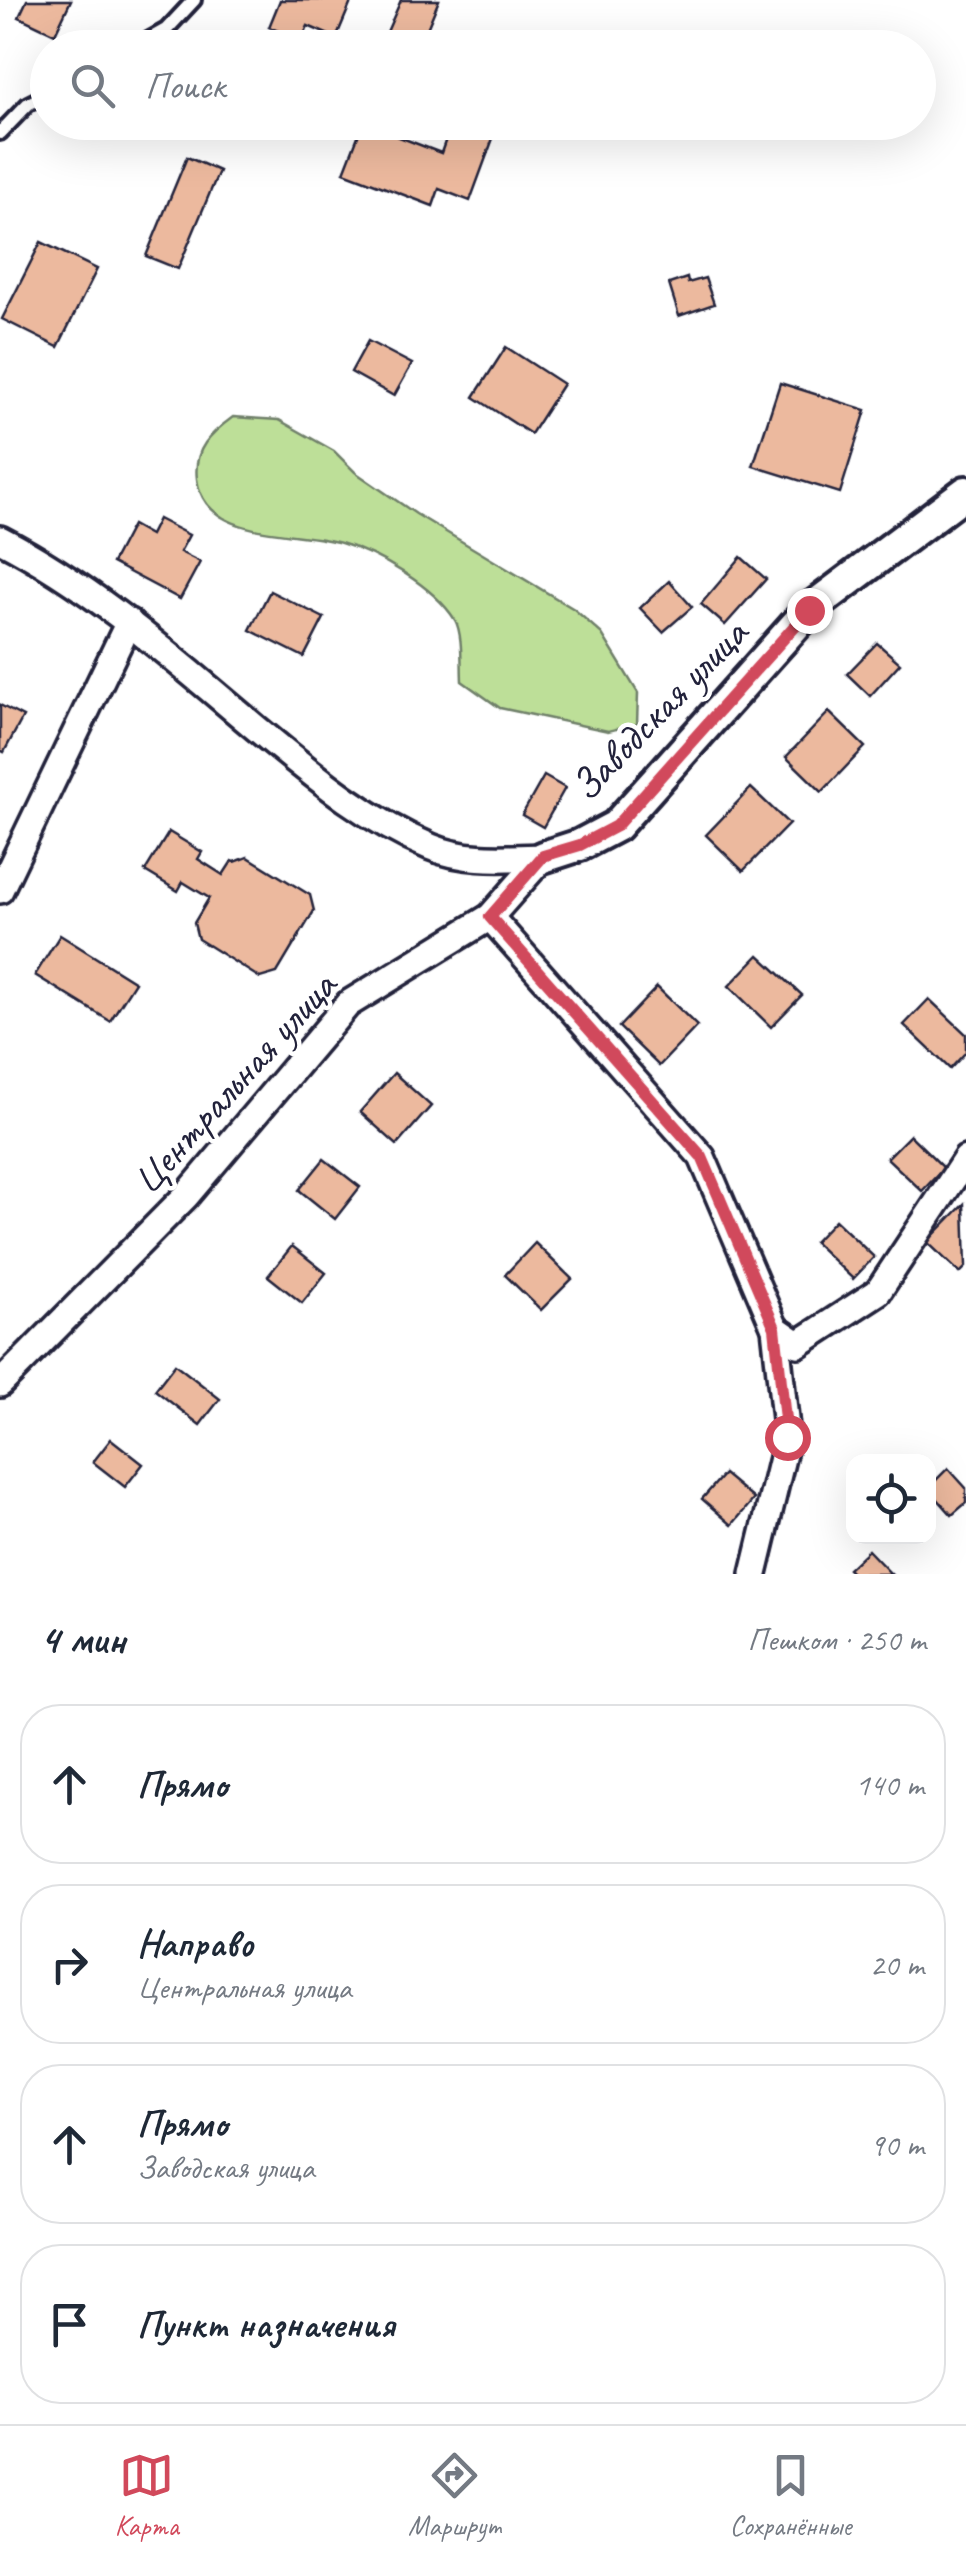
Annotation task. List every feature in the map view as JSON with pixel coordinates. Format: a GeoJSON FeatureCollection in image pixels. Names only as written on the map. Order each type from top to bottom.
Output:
{"type":"FeatureCollection","features":[{"type":"Feature","properties":{"kind":"street","name":"Заводская улица"},"geometry":{"type":"LineString","coordinates":[[543,856],[580,845],[616,826],[809,610],[966,492]]}},
{"type":"Feature","properties":{"kind":"street"},"geometry":{"type":"LineString","coordinates":[[0,539],[130,622],[338,796],[384,823],[433,848],[485,860],[543,856]]}},
{"type":"Feature","properties":{"kind":"street"},"geometry":{"type":"LineString","coordinates":[[0,890],[130,622]]}},
{"type":"Feature","properties":{"kind":"street","name":"Центральная улица"},"geometry":{"type":"LineString","coordinates":[[0,1384],[186,1196],[348,1004],[490,917],[543,856]]}},
{"type":"Feature","properties":{"kind":"street"},"geometry":{"type":"LineString","coordinates":[[490,917],[702,1157],[775,1328],[787,1437],[754,1574]]}},
{"type":"Feature","properties":{"kind":"street"},"geometry":{"type":"LineString","coordinates":[[775,1328],[798,1344],[878,1292],[966,1159]]}},
{"type":"Feature","properties":{"kind":"lane"},"geometry":{"type":"LineString","coordinates":[[166,30],[194,0]]}},
{"type":"Feature","properties":{"kind":"lane"},"geometry":{"type":"LineString","coordinates":[[0,132],[30,103]]}},
{"type":"Feature","properties":{"kind":"green space"},"geometry":{"type":"Polygon","coordinates":[[[233,417],[279,420],[334,451],[355,472],[416,514],[574,609],[602,634],[638,693],[637,724],[608,731],[500,708],[462,681],[455,620],[434,595],[404,573],[341,543],[256,529],[217,514],[204,499],[196,468],[201,450],[211,436],[233,417]]]}},
{"type":"Feature","properties":{"kind":"building"},"geometry":{"type":"Polygon","coordinates":[[[27,0],[71,0],[57,30],[47,30],[19,17],[27,0]]]}},
{"type":"Feature","properties":{"kind":"building"},"geometry":{"type":"Polygon","coordinates":[[[280,0],[352,0],[339,30],[269,27],[280,0]]]}},
{"type":"Feature","properties":{"kind":"building"},"geometry":{"type":"Polygon","coordinates":[[[401,0],[439,0],[426,30],[388,30],[401,0]]]}},
{"type":"Feature","properties":{"kind":"building"},"geometry":{"type":"Polygon","coordinates":[[[356,140],[407,140],[441,153],[446,140],[492,140],[470,201],[439,189],[433,206],[344,172],[356,140]]]}},
{"type":"Feature","properties":{"kind":"building"},"geometry":{"type":"Polygon","coordinates":[[[187,157],[219,171],[178,269],[146,256],[187,157]]]}},
{"type":"Feature","properties":{"kind":"building"},"geometry":{"type":"Polygon","coordinates":[[[41,242],[97,269],[58,347],[2,319],[41,242]]]}},
{"type":"Feature","properties":{"kind":"building"},"geometry":{"type":"Polygon","coordinates":[[[687,278],[688,283],[705,278],[714,304],[679,316],[669,284],[687,278]]]}},
{"type":"Feature","properties":{"kind":"building"},"geometry":{"type":"Polygon","coordinates":[[[368,341],[412,364],[394,396],[351,372],[368,341]]]}},
{"type":"Feature","properties":{"kind":"building"},"geometry":{"type":"Polygon","coordinates":[[[506,347],[563,384],[531,434],[474,397],[506,347]]]}},
{"type":"Feature","properties":{"kind":"building"},"geometry":{"type":"Polygon","coordinates":[[[780,383],[866,410],[840,493],[753,466],[780,383]]]}},
{"type":"Feature","properties":{"kind":"building"},"geometry":{"type":"Polygon","coordinates":[[[158,519],[189,535],[180,552],[200,562],[180,599],[112,563],[132,525],[150,535],[158,519]]]}},
{"type":"Feature","properties":{"kind":"building"},"geometry":{"type":"Polygon","coordinates":[[[741,557],[766,579],[725,625],[701,604],[741,557]]]}},
{"type":"Feature","properties":{"kind":"building"},"geometry":{"type":"Polygon","coordinates":[[[669,581],[692,607],[663,632],[640,608],[669,581]]]}},
{"type":"Feature","properties":{"kind":"building"},"geometry":{"type":"Polygon","coordinates":[[[270,591],[324,618],[304,657],[250,630],[270,591]]]}},
{"type":"Feature","properties":{"kind":"building"},"geometry":{"type":"Polygon","coordinates":[[[877,643],[900,663],[870,696],[847,674],[877,643]]]}},
{"type":"Feature","properties":{"kind":"building"},"geometry":{"type":"Polygon","coordinates":[[[0,705],[23,717],[4,752],[0,750],[0,705]]]}},
{"type":"Feature","properties":{"kind":"building"},"geometry":{"type":"Polygon","coordinates":[[[829,712],[865,747],[822,792],[786,757],[829,712]]]}},
{"type":"Feature","properties":{"kind":"building"},"geometry":{"type":"Polygon","coordinates":[[[544,776],[565,788],[543,827],[522,815],[544,776]]]}},
{"type":"Feature","properties":{"kind":"building"},"geometry":{"type":"Polygon","coordinates":[[[751,788],[789,824],[743,871],[706,835],[751,788]]]}},
{"type":"Feature","properties":{"kind":"building"},"geometry":{"type":"Polygon","coordinates":[[[169,832],[202,852],[198,859],[223,875],[232,861],[248,857],[310,895],[314,911],[277,973],[260,978],[198,939],[194,923],[209,898],[183,882],[178,891],[145,871],[169,832]]]}},
{"type":"Feature","properties":{"kind":"building"},"geometry":{"type":"Polygon","coordinates":[[[60,935],[135,982],[110,1021],[35,975],[60,935]]]}},
{"type":"Feature","properties":{"kind":"building"},"geometry":{"type":"Polygon","coordinates":[[[759,955],[802,995],[771,1027],[729,986],[759,955]]]}},
{"type":"Feature","properties":{"kind":"building"},"geometry":{"type":"Polygon","coordinates":[[[657,987],[697,1026],[659,1066],[619,1027],[657,987]]]}},
{"type":"Feature","properties":{"kind":"building"},"geometry":{"type":"Polygon","coordinates":[[[929,999],[966,1034],[966,1052],[950,1069],[904,1025],[929,999]]]}},
{"type":"Feature","properties":{"kind":"building"},"geometry":{"type":"Polygon","coordinates":[[[394,1073],[431,1106],[397,1145],[360,1112],[394,1073]]]}},
{"type":"Feature","properties":{"kind":"building"},"geometry":{"type":"Polygon","coordinates":[[[910,1135],[944,1168],[922,1191],[887,1158],[910,1135]]]}},
{"type":"Feature","properties":{"kind":"building"},"geometry":{"type":"Polygon","coordinates":[[[324,1159],[360,1187],[335,1219],[299,1190],[324,1159]]]}},
{"type":"Feature","properties":{"kind":"building"},"geometry":{"type":"Polygon","coordinates":[[[964,1204],[966,1267],[960,1273],[927,1242],[964,1204]]]}},
{"type":"Feature","properties":{"kind":"building"},"geometry":{"type":"Polygon","coordinates":[[[835,1220],[874,1257],[853,1279],[814,1242],[835,1220]]]}},
{"type":"Feature","properties":{"kind":"building"},"geometry":{"type":"Polygon","coordinates":[[[535,1243],[572,1279],[541,1310],[505,1275],[535,1243]]]}},
{"type":"Feature","properties":{"kind":"building"},"geometry":{"type":"Polygon","coordinates":[[[292,1246],[326,1273],[302,1303],[268,1276],[292,1246]]]}},
{"type":"Feature","properties":{"kind":"building"},"geometry":{"type":"Polygon","coordinates":[[[175,1364],[220,1399],[200,1425],[155,1390],[175,1364]]]}},
{"type":"Feature","properties":{"kind":"building"},"geometry":{"type":"Polygon","coordinates":[[[111,1439],[143,1464],[125,1487],[93,1462],[111,1439]]]}},
{"type":"Feature","properties":{"kind":"building"},"geometry":{"type":"Polygon","coordinates":[[[948,1468],[966,1488],[966,1503],[952,1515],[936,1497],[936,1480],[948,1468]]]}},
{"type":"Feature","properties":{"kind":"building"},"geometry":{"type":"Polygon","coordinates":[[[724,1474],[754,1499],[732,1525],[702,1499],[724,1474]]]}},
{"type":"Feature","properties":{"kind":"building"},"geometry":{"type":"Polygon","coordinates":[[[868,1550],[891,1574],[853,1574],[848,1569],[868,1550]]]}},
{"type":"Feature","properties":{"kind":"route"},"geometry":{"type":"LineString","coordinates":[[787,1437],[775,1328],[702,1157],[490,917],[543,856],[580,845],[616,826],[809,610]]}}]}
